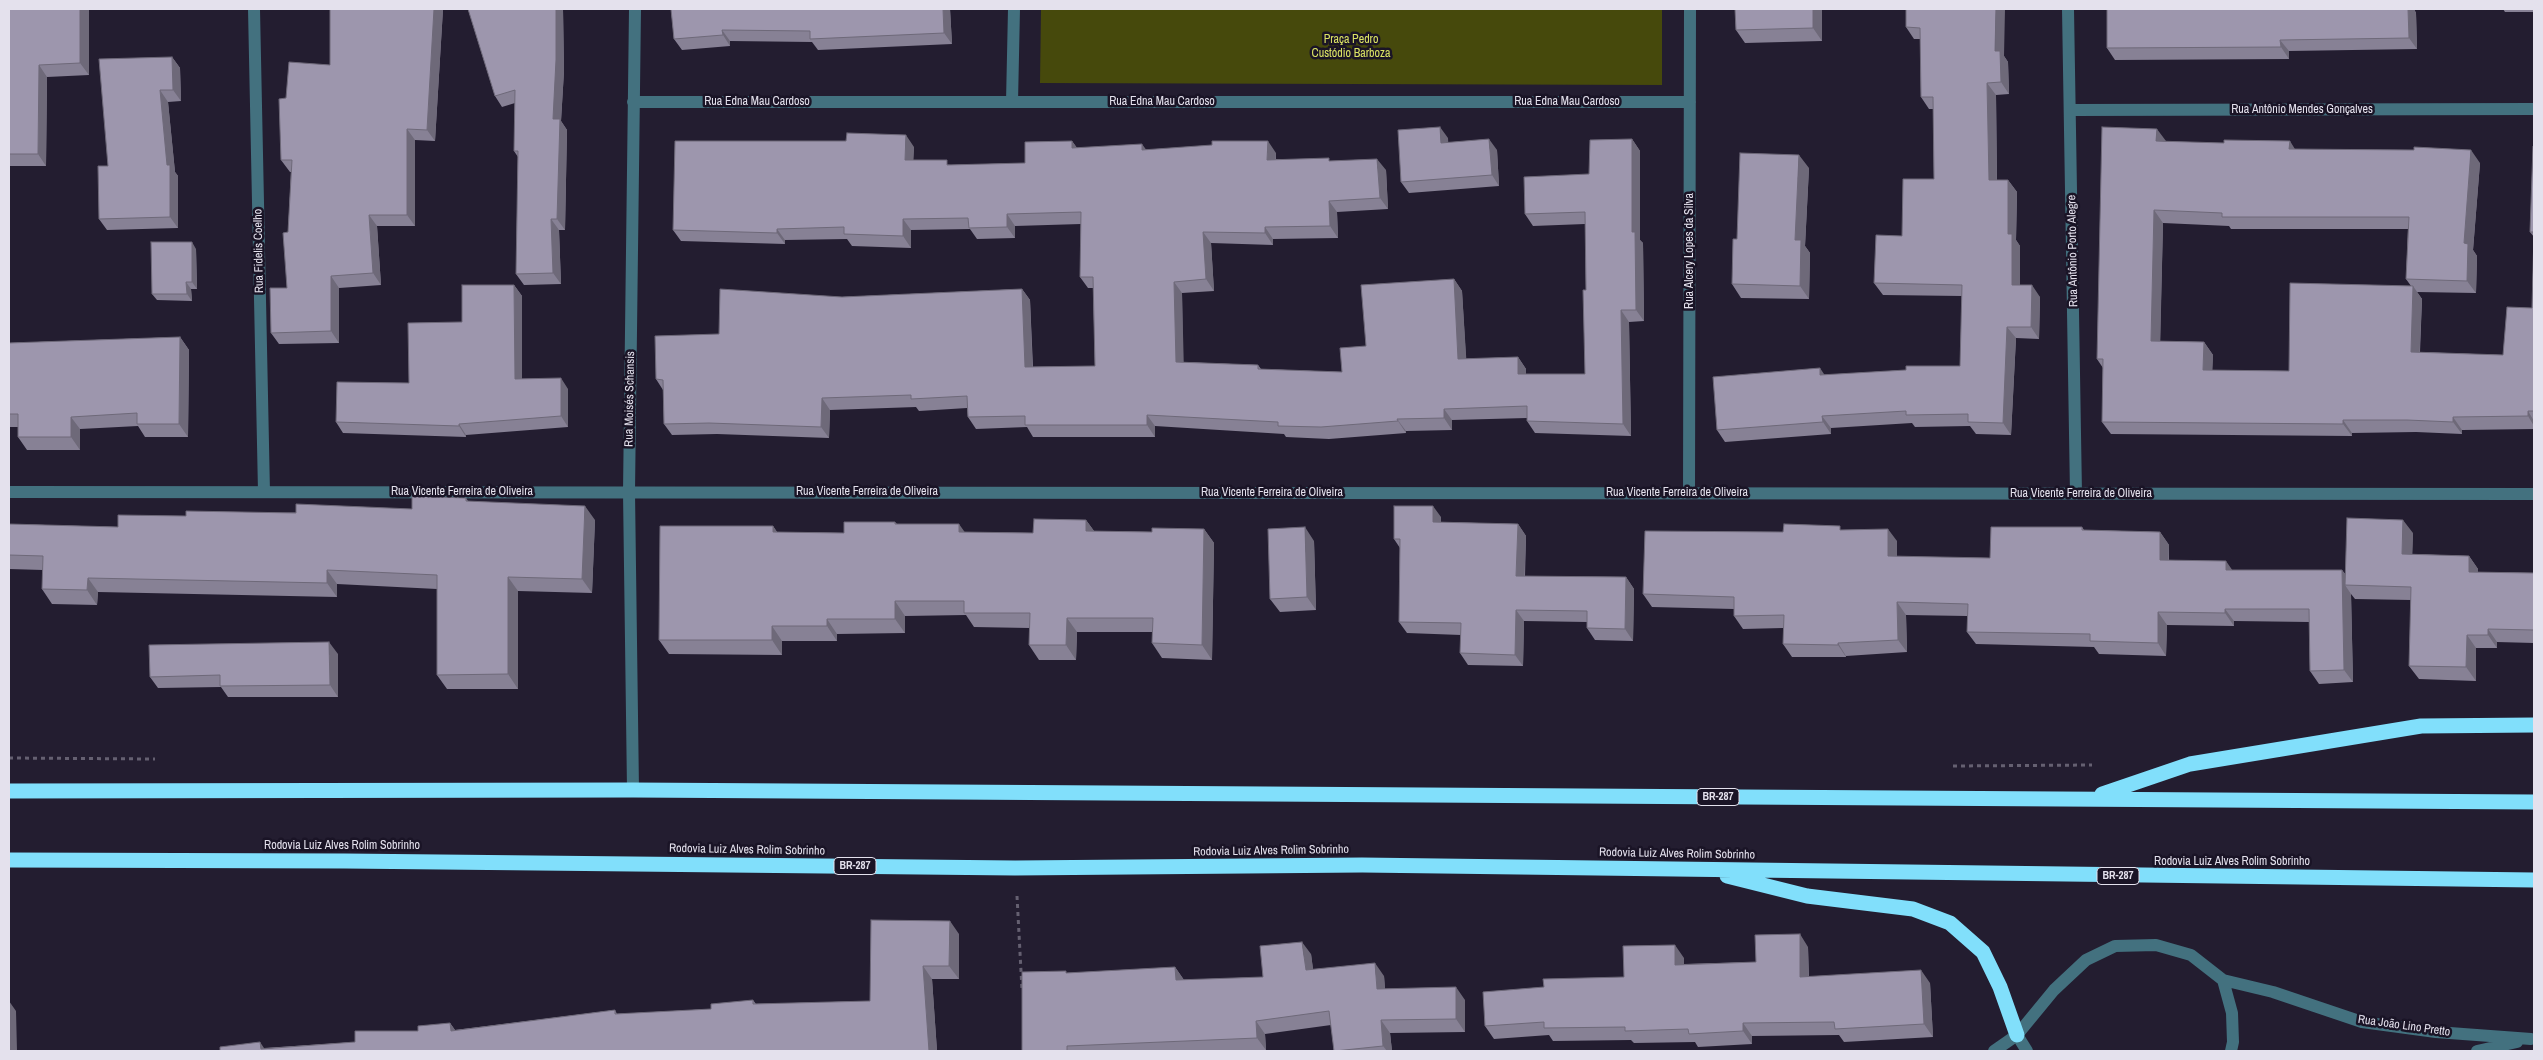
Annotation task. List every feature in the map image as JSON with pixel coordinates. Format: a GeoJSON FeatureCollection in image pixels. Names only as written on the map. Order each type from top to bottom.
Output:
{"type":"FeatureCollection","features":[{"type":"Feature","properties":{"kind":"highway","name":"BR-287"},"geometry":{"type":"LineString","coordinates":[[2091,798],[2190,764],[2402,729],[2421,726],[2534,725]]}},
{"type":"Feature","properties":{"kind":"highway","name":"BR-287"},"geometry":{"type":"LineString","coordinates":[[9,791],[632,790],[1335,796],[2091,798],[2534,802]]}},
{"type":"Feature","properties":{"kind":"highway","name":"Rodovia Luiz Alves Rolim Sobrinho"},"geometry":{"type":"LineString","coordinates":[[9,860],[345,861],[1015,868],[1362,865],[2534,880]]}},
{"type":"Feature","properties":{"kind":"highway"},"geometry":{"type":"LineString","coordinates":[[1701,869],[1807,896],[1913,909],[1950,923],[1983,952],[2000,987],[2017,1036]]}},
{"type":"Feature","properties":{"kind":"street","name":"Rua Fidelis Coelho"},"geometry":{"type":"LineString","coordinates":[[254,9],[264,492]]}},
{"type":"Feature","properties":{"kind":"street","name":"Rua Moisés Schansis"},"geometry":{"type":"LineString","coordinates":[[632,790],[629,492],[635,9]]}},
{"type":"Feature","properties":{"kind":"street"},"geometry":{"type":"LineString","coordinates":[[1012,102],[1014,9]]}},
{"type":"Feature","properties":{"kind":"street","name":"Rua Alcery Lopes da Silva"},"geometry":{"type":"LineString","coordinates":[[1689,494],[1690,9]]}},
{"type":"Feature","properties":{"kind":"street","name":"Rua Antônio Porto Alegre"},"geometry":{"type":"LineString","coordinates":[[2068,9],[2076,494]]}},
{"type":"Feature","properties":{"kind":"street","name":"Rua Edna Mau Cardoso"},"geometry":{"type":"LineString","coordinates":[[633,102],[1690,102]]}},
{"type":"Feature","properties":{"kind":"street","name":"Rua Antônio Mendes Gonçalves"},"geometry":{"type":"LineString","coordinates":[[2070,110],[2534,109]]}},
{"type":"Feature","properties":{"kind":"street","name":"Rua Vicente Ferreira de Oliveira"},"geometry":{"type":"LineString","coordinates":[[9,492],[2534,494]]}},
{"type":"Feature","properties":{"kind":"street"},"geometry":{"type":"LineString","coordinates":[[1994,1051],[2017,1036],[2054,990],[2086,960],[2116,946],[2156,945],[2191,956],[2222,980],[2232,1013],[2233,1042],[2231,1051]]}},
{"type":"Feature","properties":{"kind":"street","name":"Rua João Lino Pretto"},"geometry":{"type":"LineString","coordinates":[[2222,980],[2273,992],[2362,1022],[2436,1032],[2533,1039]]}},
{"type":"Feature","properties":{"kind":"street"},"geometry":{"type":"LineString","coordinates":[[2017,1036],[2027,1051]]}},
{"type":"Feature","properties":{"kind":"street","name":"Rua João Lino Pretto"},"geometry":{"type":"LineString","coordinates":[[2477,1051],[2533,1039]]}},
{"type":"Feature","properties":{"kind":"path"},"geometry":{"type":"LineString","coordinates":[[1015,868],[1022,993]]}},
{"type":"Feature","properties":{"kind":"green space","name":"Praça Pedro Custódio Barboza"},"geometry":{"type":"Polygon","coordinates":[[[1041,9],[1662,9],[1662,85],[1040,83],[1041,9]]]}},
{"type":"Feature","properties":{"kind":"building"},"geometry":{"type":"Polygon","coordinates":[[[9,9],[80,9],[80,63],[39,65],[38,154],[9,154],[9,9]]]}},
{"type":"Feature","properties":{"kind":"building"},"geometry":{"type":"Polygon","coordinates":[[[330,9],[434,9],[427,130],[407,129],[407,215],[369,215],[373,273],[331,276],[331,331],[271,333],[270,288],[287,288],[283,233],[288,232],[292,160],[281,160],[279,99],[286,98],[289,62],[330,65],[330,9]]]}},
{"type":"Feature","properties":{"kind":"building"},"geometry":{"type":"Polygon","coordinates":[[[468,9],[556,9],[553,119],[560,119],[557,219],[551,219],[553,273],[516,274],[518,151],[514,151],[515,90],[495,96],[468,9]]]}},
{"type":"Feature","properties":{"kind":"building"},"geometry":{"type":"Polygon","coordinates":[[[671,9],[943,9],[944,33],[810,39],[810,31],[722,30],[723,35],[674,39],[671,9]]]}},
{"type":"Feature","properties":{"kind":"building"},"geometry":{"type":"Polygon","coordinates":[[[1735,9],[1813,9],[1813,28],[1736,30],[1735,9]]]}},
{"type":"Feature","properties":{"kind":"building"},"geometry":{"type":"Polygon","coordinates":[[[1906,9],[1996,9],[1995,51],[2000,51],[2001,82],[1987,83],[1989,180],[2008,180],[2008,234],[2012,234],[2012,285],[2032,285],[2031,327],[2007,327],[2003,423],[1968,422],[1968,414],[1906,415],[1906,411],[1822,416],[1823,422],[1717,430],[1713,377],[1820,368],[1820,375],[1906,370],[1906,366],[1960,366],[1962,285],[1874,283],[1876,235],[1902,236],[1903,179],[1934,179],[1933,97],[1921,97],[1920,28],[1906,27],[1906,9]]]}},
{"type":"Feature","properties":{"kind":"building"},"geometry":{"type":"Polygon","coordinates":[[[2107,9],[2408,9],[2409,38],[2280,40],[2281,47],[2107,48],[2107,9]]]}},
{"type":"Feature","properties":{"kind":"building"},"geometry":{"type":"Polygon","coordinates":[[[172,57],[173,90],[160,90],[167,165],[170,165],[170,217],[99,219],[98,166],[108,166],[99,59],[172,57]]]}},
{"type":"Feature","properties":{"kind":"building"},"geometry":{"type":"Polygon","coordinates":[[[1440,127],[1441,143],[1489,139],[1492,175],[1401,182],[1398,130],[1440,127]]]}},
{"type":"Feature","properties":{"kind":"building"},"geometry":{"type":"Polygon","coordinates":[[[2102,127],[2157,129],[2156,141],[2224,143],[2224,140],[2290,141],[2289,149],[2414,150],[2414,147],[2471,150],[2464,243],[2468,244],[2467,281],[2406,279],[2409,217],[2222,217],[2222,213],[2154,210],[2151,341],[2204,342],[2203,370],[2289,371],[2290,283],[2413,286],[2411,352],[2503,355],[2507,307],[2532,308],[2534,232],[2534,411],[2528,411],[2528,416],[2453,417],[2453,422],[2343,420],[2343,424],[2102,422],[2103,359],[2097,359],[2102,127]]]}},
{"type":"Feature","properties":{"kind":"building"},"geometry":{"type":"Polygon","coordinates":[[[847,133],[906,135],[905,160],[947,160],[947,165],[1025,163],[1025,142],[1072,141],[1072,148],[1142,144],[1142,150],[1212,145],[1212,141],[1268,141],[1267,160],[1329,158],[1329,161],[1377,159],[1380,198],[1329,201],[1330,226],[1265,227],[1265,233],[1203,232],[1206,279],[1174,282],[1176,362],[1258,365],[1258,369],[1342,372],[1340,348],[1366,346],[1361,285],[1454,279],[1458,359],[1518,357],[1518,374],[1585,374],[1583,290],[1586,290],[1585,212],[1525,214],[1524,177],[1589,174],[1590,140],[1632,139],[1632,232],[1635,232],[1636,310],[1621,310],[1623,424],[1527,421],[1527,406],[1444,409],[1444,418],[1397,419],[1398,421],[1321,427],[1278,426],[1278,422],[1147,415],[1147,425],[1025,425],[1025,416],[968,417],[967,396],[911,399],[911,395],[822,398],[821,427],[709,423],[664,424],[663,380],[656,379],[655,336],[719,334],[720,289],[842,297],[1022,289],[1025,367],[1095,366],[1093,277],[1080,277],[1081,212],[1007,214],[1007,227],[969,228],[968,218],[903,219],[903,236],[844,234],[844,227],[777,229],[777,233],[673,230],[675,141],[846,141],[847,133]]]}},
{"type":"Feature","properties":{"kind":"building"},"geometry":{"type":"Polygon","coordinates":[[[2533,146],[2534,146],[2534,232],[2530,232],[2533,146]]]}},
{"type":"Feature","properties":{"kind":"building"},"geometry":{"type":"Polygon","coordinates":[[[1740,153],[1799,155],[1795,240],[1801,240],[1800,286],[1732,284],[1733,239],[1737,239],[1740,153]]]}},
{"type":"Feature","properties":{"kind":"building"},"geometry":{"type":"Polygon","coordinates":[[[151,242],[192,242],[192,282],[186,282],[187,294],[152,294],[151,242]]]}},
{"type":"Feature","properties":{"kind":"building"},"geometry":{"type":"Polygon","coordinates":[[[462,285],[514,285],[515,379],[561,378],[561,416],[459,424],[459,426],[336,422],[337,382],[409,383],[408,323],[462,322],[462,285]]]}},
{"type":"Feature","properties":{"kind":"building"},"geometry":{"type":"Polygon","coordinates":[[[180,337],[179,424],[137,424],[137,413],[71,417],[71,437],[18,437],[18,414],[9,414],[9,343],[180,337]]]}},
{"type":"Feature","properties":{"kind":"building"},"geometry":{"type":"Polygon","coordinates":[[[412,496],[466,498],[466,501],[585,506],[582,579],[508,577],[508,674],[437,675],[437,575],[327,570],[327,583],[88,578],[87,590],[42,589],[43,556],[9,555],[9,524],[118,527],[118,515],[186,516],[186,511],[296,513],[296,504],[412,509],[412,496]]]}},
{"type":"Feature","properties":{"kind":"building"},"geometry":{"type":"Polygon","coordinates":[[[1394,506],[1433,506],[1433,522],[1518,524],[1516,576],[1626,577],[1625,629],[1587,628],[1587,611],[1516,610],[1515,655],[1460,653],[1461,623],[1399,622],[1400,539],[1394,539],[1394,506]]]}},
{"type":"Feature","properties":{"kind":"building"},"geometry":{"type":"Polygon","coordinates":[[[2347,518],[2403,520],[2402,554],[2469,556],[2469,572],[2534,573],[2534,630],[2488,629],[2488,635],[2467,635],[2466,667],[2409,666],[2411,587],[2345,585],[2347,518]]]}},
{"type":"Feature","properties":{"kind":"building"},"geometry":{"type":"Polygon","coordinates":[[[1034,519],[1086,520],[1086,531],[1152,532],[1152,528],[1204,529],[1202,645],[1152,643],[1153,618],[1067,618],[1066,645],[1029,645],[1030,613],[964,613],[964,601],[895,601],[895,619],[827,619],[827,626],[772,626],[772,640],[659,640],[660,526],[773,526],[773,532],[844,533],[844,522],[895,522],[895,524],[959,524],[959,532],[1033,533],[1034,519]]]}},
{"type":"Feature","properties":{"kind":"building"},"geometry":{"type":"Polygon","coordinates":[[[1784,524],[1840,526],[1840,530],[1888,529],[1888,556],[1990,558],[1991,527],[2082,527],[2082,530],[2160,532],[2160,560],[2226,561],[2226,570],[2342,570],[2344,670],[2310,671],[2309,609],[2225,609],[2225,613],[2158,612],[2158,643],[2090,641],[2090,634],[1967,632],[1968,604],[1897,602],[1898,640],[1838,643],[1838,645],[1783,644],[1784,615],[1734,616],[1734,597],[1643,594],[1645,531],[1783,532],[1784,524]]]}},
{"type":"Feature","properties":{"kind":"building"},"geometry":{"type":"Polygon","coordinates":[[[1305,527],[1307,597],[1270,599],[1268,529],[1305,527]]]}},
{"type":"Feature","properties":{"kind":"building"},"geometry":{"type":"Polygon","coordinates":[[[329,642],[330,685],[220,686],[220,675],[150,677],[149,645],[329,642]]]}},
{"type":"Feature","properties":{"kind":"building"},"geometry":{"type":"Polygon","coordinates":[[[871,920],[950,921],[949,966],[923,966],[929,1051],[220,1051],[220,1047],[260,1042],[261,1049],[355,1042],[355,1031],[418,1031],[418,1026],[450,1023],[451,1031],[615,1010],[615,1014],[711,1009],[711,1004],[753,1000],[753,1004],[870,1001],[871,920]]]}},
{"type":"Feature","properties":{"kind":"building"},"geometry":{"type":"Polygon","coordinates":[[[1800,934],[1800,977],[1921,970],[1924,1024],[1835,1029],[1834,1022],[1743,1023],[1743,1031],[1689,1034],[1688,1029],[1625,1031],[1625,1027],[1544,1028],[1544,1022],[1485,1026],[1483,992],[1544,987],[1543,979],[1624,977],[1623,946],[1675,945],[1675,965],[1756,962],[1755,935],[1800,934]]]}},
{"type":"Feature","properties":{"kind":"building"},"geometry":{"type":"Polygon","coordinates":[[[1302,942],[1306,970],[1375,963],[1377,989],[1456,987],[1456,1019],[1381,1020],[1383,1046],[1335,1051],[1329,1011],[1256,1021],[1257,1038],[1067,1046],[1067,1051],[1022,1051],[1022,972],[1066,971],[1066,973],[1175,967],[1176,980],[1263,977],[1260,946],[1302,942]]]}}]}
